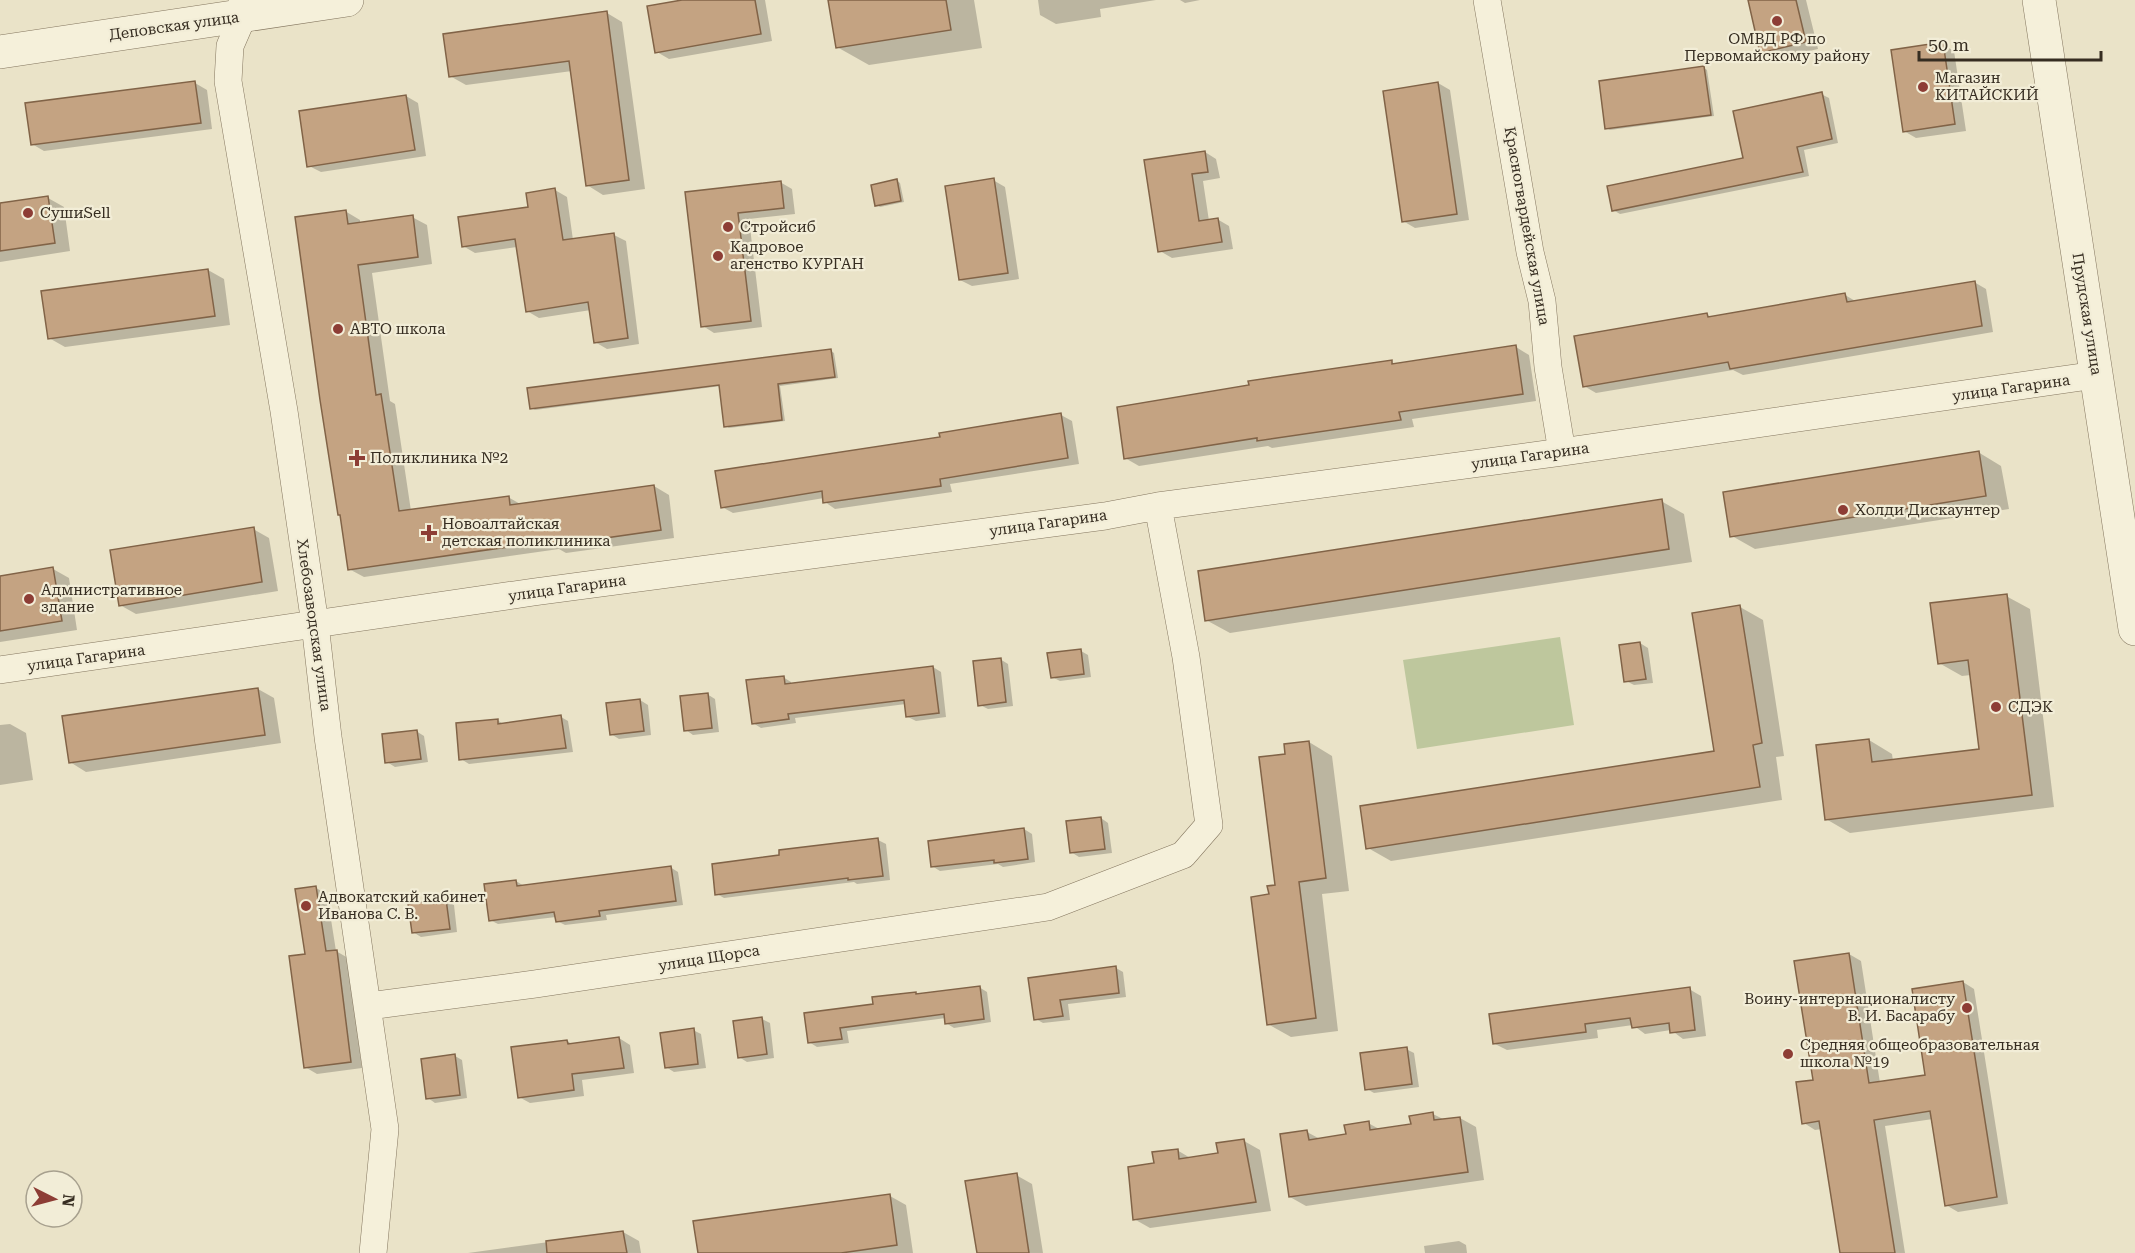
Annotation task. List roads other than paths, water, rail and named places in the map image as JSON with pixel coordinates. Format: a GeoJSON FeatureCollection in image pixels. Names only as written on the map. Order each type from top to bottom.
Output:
{"type":"FeatureCollection","features":[{"type":"Feature","properties":{"kind":"street","name":"Деповская улица"},"geometry":{"type":"LineString","coordinates":[[0,52],[242,8],[347,0]]}},
{"type":"Feature","properties":{"kind":"street","name":"Красногвардейская улица"},"geometry":{"type":"LineString","coordinates":[[1487,0],[1530,252],[1542,301],[1548,367],[1562,452]]}},
{"type":"Feature","properties":{"kind":"street","name":"Прудская улица"},"geometry":{"type":"LineString","coordinates":[[2039,0],[2135,628]]}},
{"type":"Feature","properties":{"kind":"street","name":"Хлебозаводская улица"},"geometry":{"type":"LineString","coordinates":[[242,8],[230,46],[228,81],[284,411],[315,624],[328,737],[385,1128],[373,1253]]}},
{"type":"Feature","properties":{"kind":"street","name":"улица Гагарина"},"geometry":{"type":"LineString","coordinates":[[0,670],[315,624],[1106,516],[1158,506],[1562,452],[2096,375]]}},
{"type":"Feature","properties":{"kind":"street","name":"улица Щорса"},"geometry":{"type":"LineString","coordinates":[[369,1006],[547,983],[1048,907],[1183,855],[1209,825],[1186,657],[1158,506]]}},
{"type":"Feature","properties":{"kind":"place","name":"ОМВД РФ по Первомайскому району"},"geometry":{"type":"Point","coordinates":[1777,21]}},
{"type":"Feature","properties":{"kind":"place","name":"Магазин КИТАЙСКИЙ"},"geometry":{"type":"Point","coordinates":[1923,87]}},
{"type":"Feature","properties":{"kind":"place","name":"СушиSell"},"geometry":{"type":"Point","coordinates":[28,213]}},
{"type":"Feature","properties":{"kind":"place","name":"Стройсиб"},"geometry":{"type":"Point","coordinates":[728,227]}},
{"type":"Feature","properties":{"kind":"place","name":"Кадровое агенство КУРГАН"},"geometry":{"type":"Point","coordinates":[718,256]}},
{"type":"Feature","properties":{"kind":"place","name":"АВТО школа"},"geometry":{"type":"Point","coordinates":[338,329]}},
{"type":"Feature","properties":{"kind":"place","name":"Поликлиника №2"},"geometry":{"type":"Point","coordinates":[357,458]}},
{"type":"Feature","properties":{"kind":"place","name":"Холди Дискаунтер"},"geometry":{"type":"Point","coordinates":[1843,510]}},
{"type":"Feature","properties":{"kind":"place","name":"Новоалтайская детская поликлиника"},"geometry":{"type":"Point","coordinates":[429,533]}},
{"type":"Feature","properties":{"kind":"place","name":"Адмнистративное здание"},"geometry":{"type":"Point","coordinates":[29,599]}},
{"type":"Feature","properties":{"kind":"place","name":"СДЭК"},"geometry":{"type":"Point","coordinates":[1996,707]}},
{"type":"Feature","properties":{"kind":"place","name":"Адвокатский кабинет Иванова С. В."},"geometry":{"type":"Point","coordinates":[306,906]}},
{"type":"Feature","properties":{"kind":"place","name":"Воину-интернационалисту В. И. Басарабу"},"geometry":{"type":"Point","coordinates":[1967,1008]}},
{"type":"Feature","properties":{"kind":"place","name":"Средняя общеобразовательная школа №19"},"geometry":{"type":"Point","coordinates":[1788,1054]}}]}
